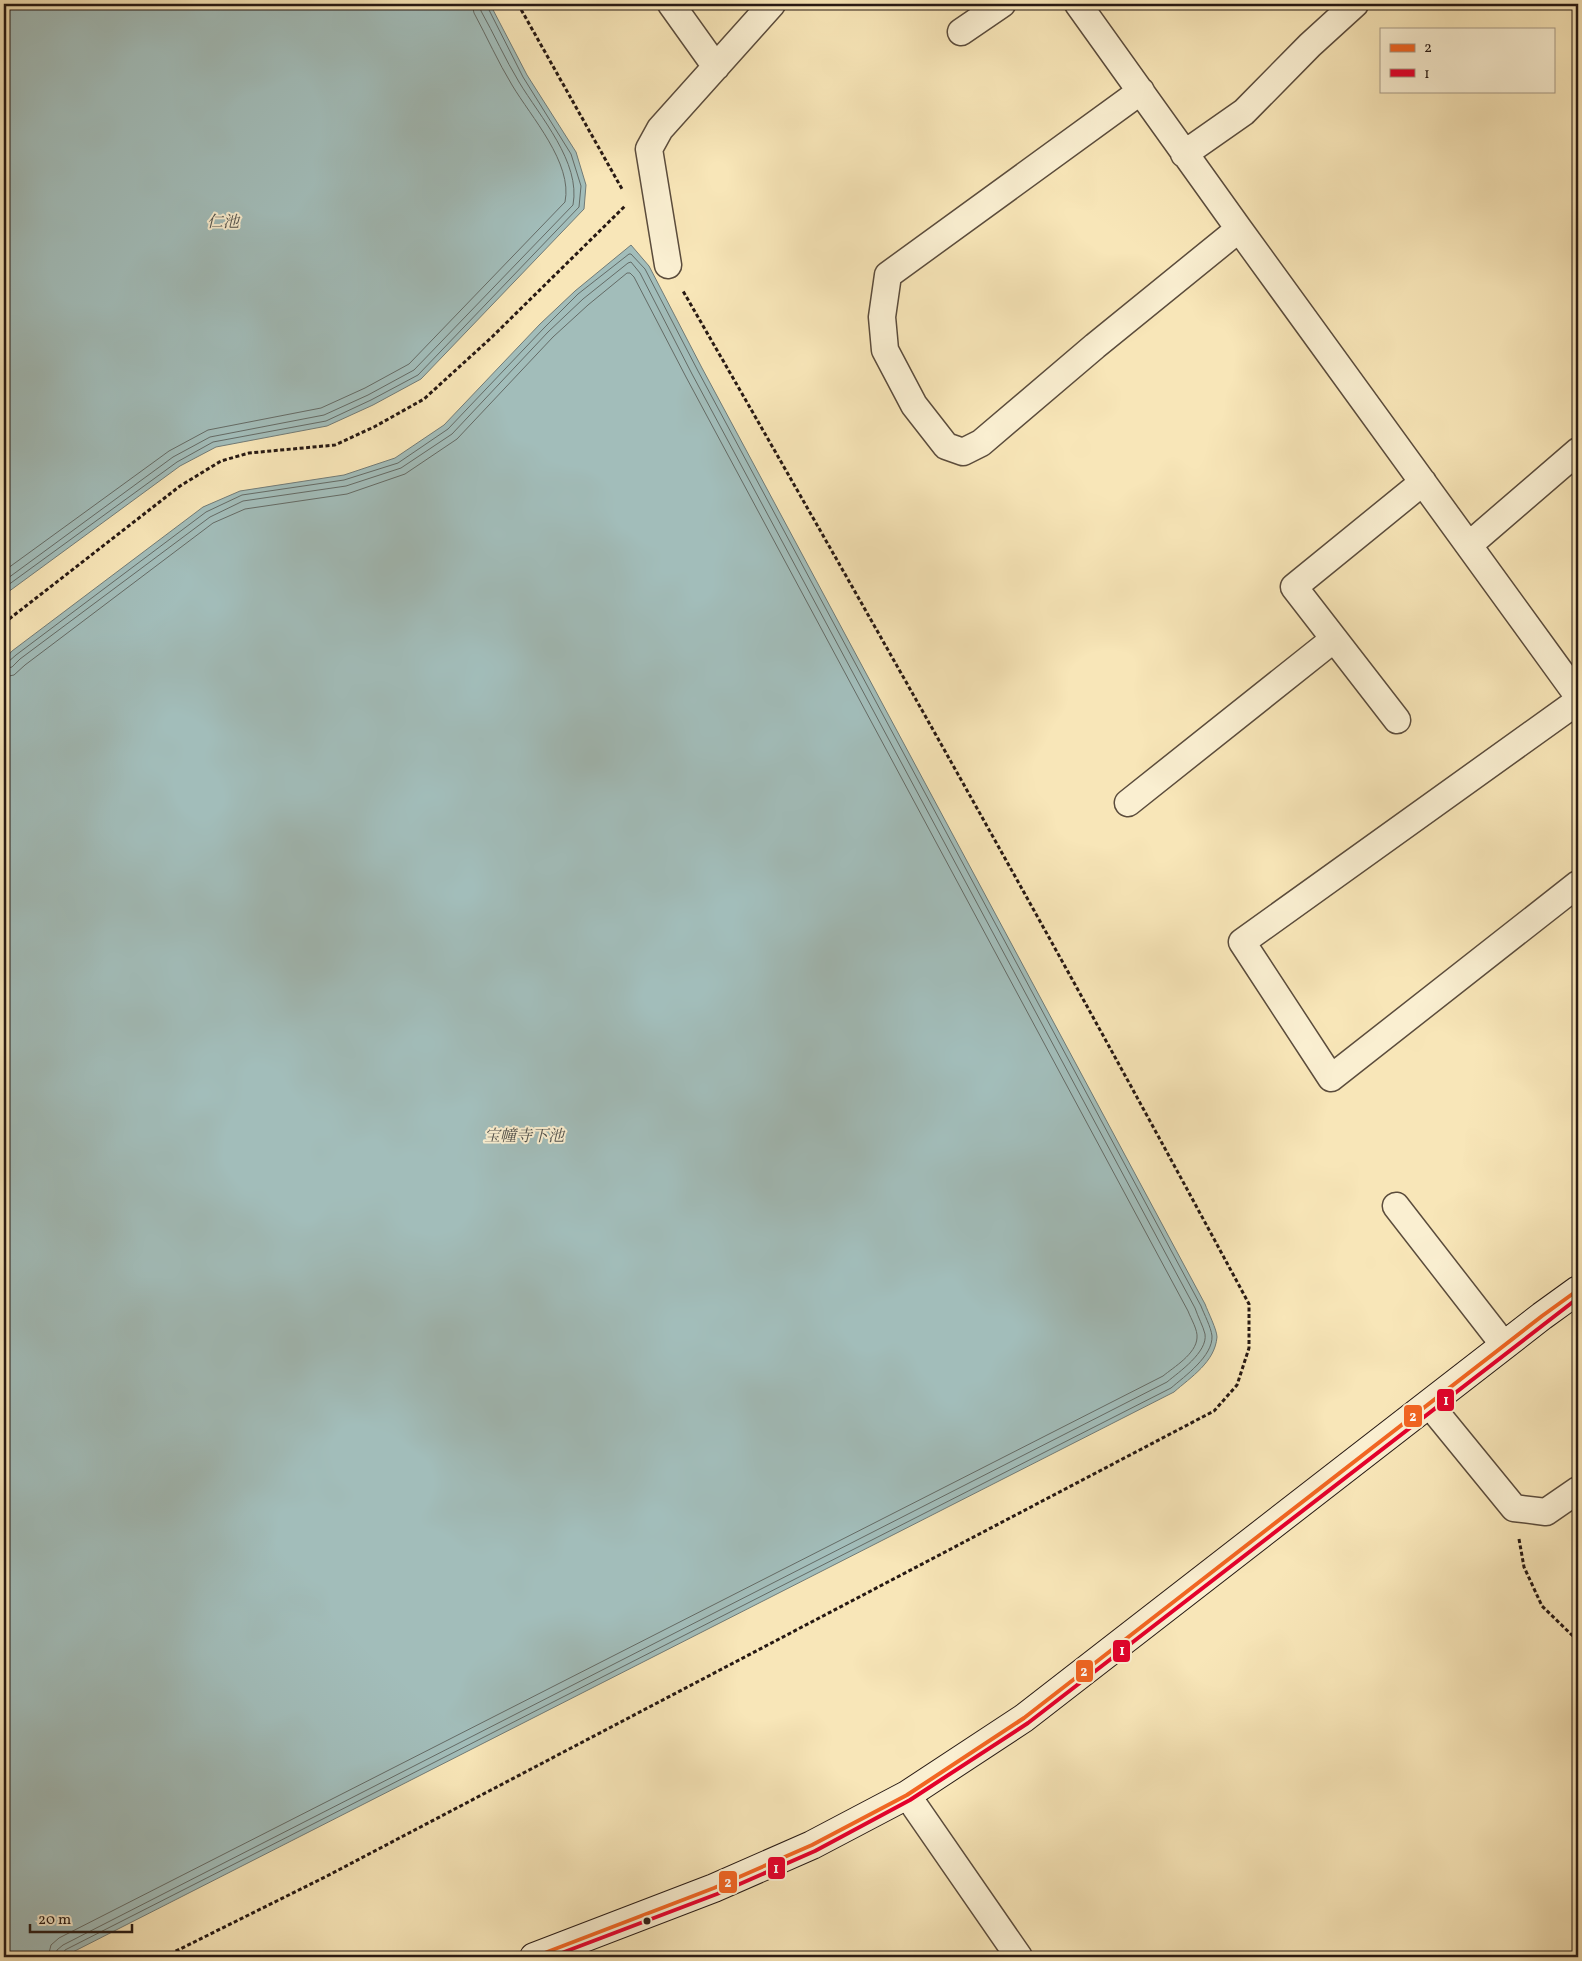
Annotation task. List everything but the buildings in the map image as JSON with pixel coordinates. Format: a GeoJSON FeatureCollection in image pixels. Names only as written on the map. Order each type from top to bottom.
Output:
{"type":"FeatureCollection","features":[{"type":"Feature","properties":{"kind":"street"},"geometry":{"type":"LineString","coordinates":[[671,4],[716,67]]}},
{"type":"Feature","properties":{"kind":"street"},"geometry":{"type":"LineString","coordinates":[[668,265],[649,149],[660,129],[772,4]]}},
{"type":"Feature","properties":{"kind":"street"},"geometry":{"type":"LineString","coordinates":[[961,32],[1002,4]]}},
{"type":"Feature","properties":{"kind":"street"},"geometry":{"type":"LineString","coordinates":[[1078,4],[1238,229],[1578,696]]}},
{"type":"Feature","properties":{"kind":"street"},"geometry":{"type":"LineString","coordinates":[[1184,154],[1244,112],[1310,45],[1355,4]]}},
{"type":"Feature","properties":{"kind":"street"},"geometry":{"type":"LineString","coordinates":[[1141,91],[888,275],[882,316],[885,350],[914,405],[946,446],[963,452],[981,443],[1095,346],[1238,229]]}},
{"type":"Feature","properties":{"kind":"street"},"geometry":{"type":"LineString","coordinates":[[1469,546],[1578,452]]}},
{"type":"Feature","properties":{"kind":"street"},"geometry":{"type":"LineString","coordinates":[[1397,720],[1294,587],[1423,482]]}},
{"type":"Feature","properties":{"kind":"street"},"geometry":{"type":"LineString","coordinates":[[1128,803],[1334,639]]}},
{"type":"Feature","properties":{"kind":"street"},"geometry":{"type":"LineString","coordinates":[[1578,701],[1242,942],[1330,1078],[1578,884]]}},
{"type":"Feature","properties":{"kind":"street"},"geometry":{"type":"LineString","coordinates":[[1396,1206],[1504,1345]]}},
{"type":"Feature","properties":{"kind":"street"},"geometry":{"type":"LineString","coordinates":[[534,1957],[714,1888],[812,1844],[907,1795],[1024,1718],[1504,1345],[1578,1290]]}},
{"type":"Feature","properties":{"kind":"street"},"geometry":{"type":"LineString","coordinates":[[1429,1404],[1514,1508],[1546,1512],[1578,1490]]}},
{"type":"Feature","properties":{"kind":"street"},"geometry":{"type":"LineString","coordinates":[[907,1795],[1019,1957]]}},
{"type":"Feature","properties":{"kind":"path"},"geometry":{"type":"LineString","coordinates":[[518,4],[625,193]]}},
{"type":"Feature","properties":{"kind":"path"},"geometry":{"type":"LineString","coordinates":[[4,623],[180,486],[221,461],[249,453],[335,445],[374,427],[424,399],[492,337],[630,202]]}},
{"type":"Feature","properties":{"kind":"path"},"geometry":{"type":"LineString","coordinates":[[164,1957],[327,1876],[1214,1410],[1236,1385],[1249,1348],[1249,1304],[1228,1264],[1022,889],[781,461],[668,265]]}},
{"type":"Feature","properties":{"kind":"path"},"geometry":{"type":"LineString","coordinates":[[1514,1508],[1524,1567],[1542,1606],[1578,1641]]}},
{"type":"Feature","properties":{"kind":"water","name":"仁池"},"geometry":{"type":"Polygon","coordinates":[[[4,4],[490,4],[527,75],[576,152],[586,185],[584,209],[421,379],[373,405],[327,426],[216,447],[180,466],[4,595],[4,4]]]}},
{"type":"Feature","properties":{"kind":"water","name":"宝幢寺下池"},"geometry":{"type":"Polygon","coordinates":[[[631,245],[649,266],[1205,1304],[1217,1334],[1215,1346],[1212,1354],[1195,1375],[1174,1392],[63,1957],[4,1957],[4,660],[12,651],[203,507],[240,491],[344,475],[395,458],[444,425],[540,324],[575,291],[631,245]]]}},
{"type":"Feature","properties":{"kind":"transit line","name":"2"},"geometry":{"type":"LineString","coordinates":[[534,1957],[714,1888],[812,1845],[907,1795],[1024,1718],[1578,1290]]}},
{"type":"Feature","properties":{"kind":"transit line","name":"1"},"geometry":{"type":"LineString","coordinates":[[551,1957],[717,1894],[815,1851],[910,1800],[1028,1723],[1578,1298]]}}]}
